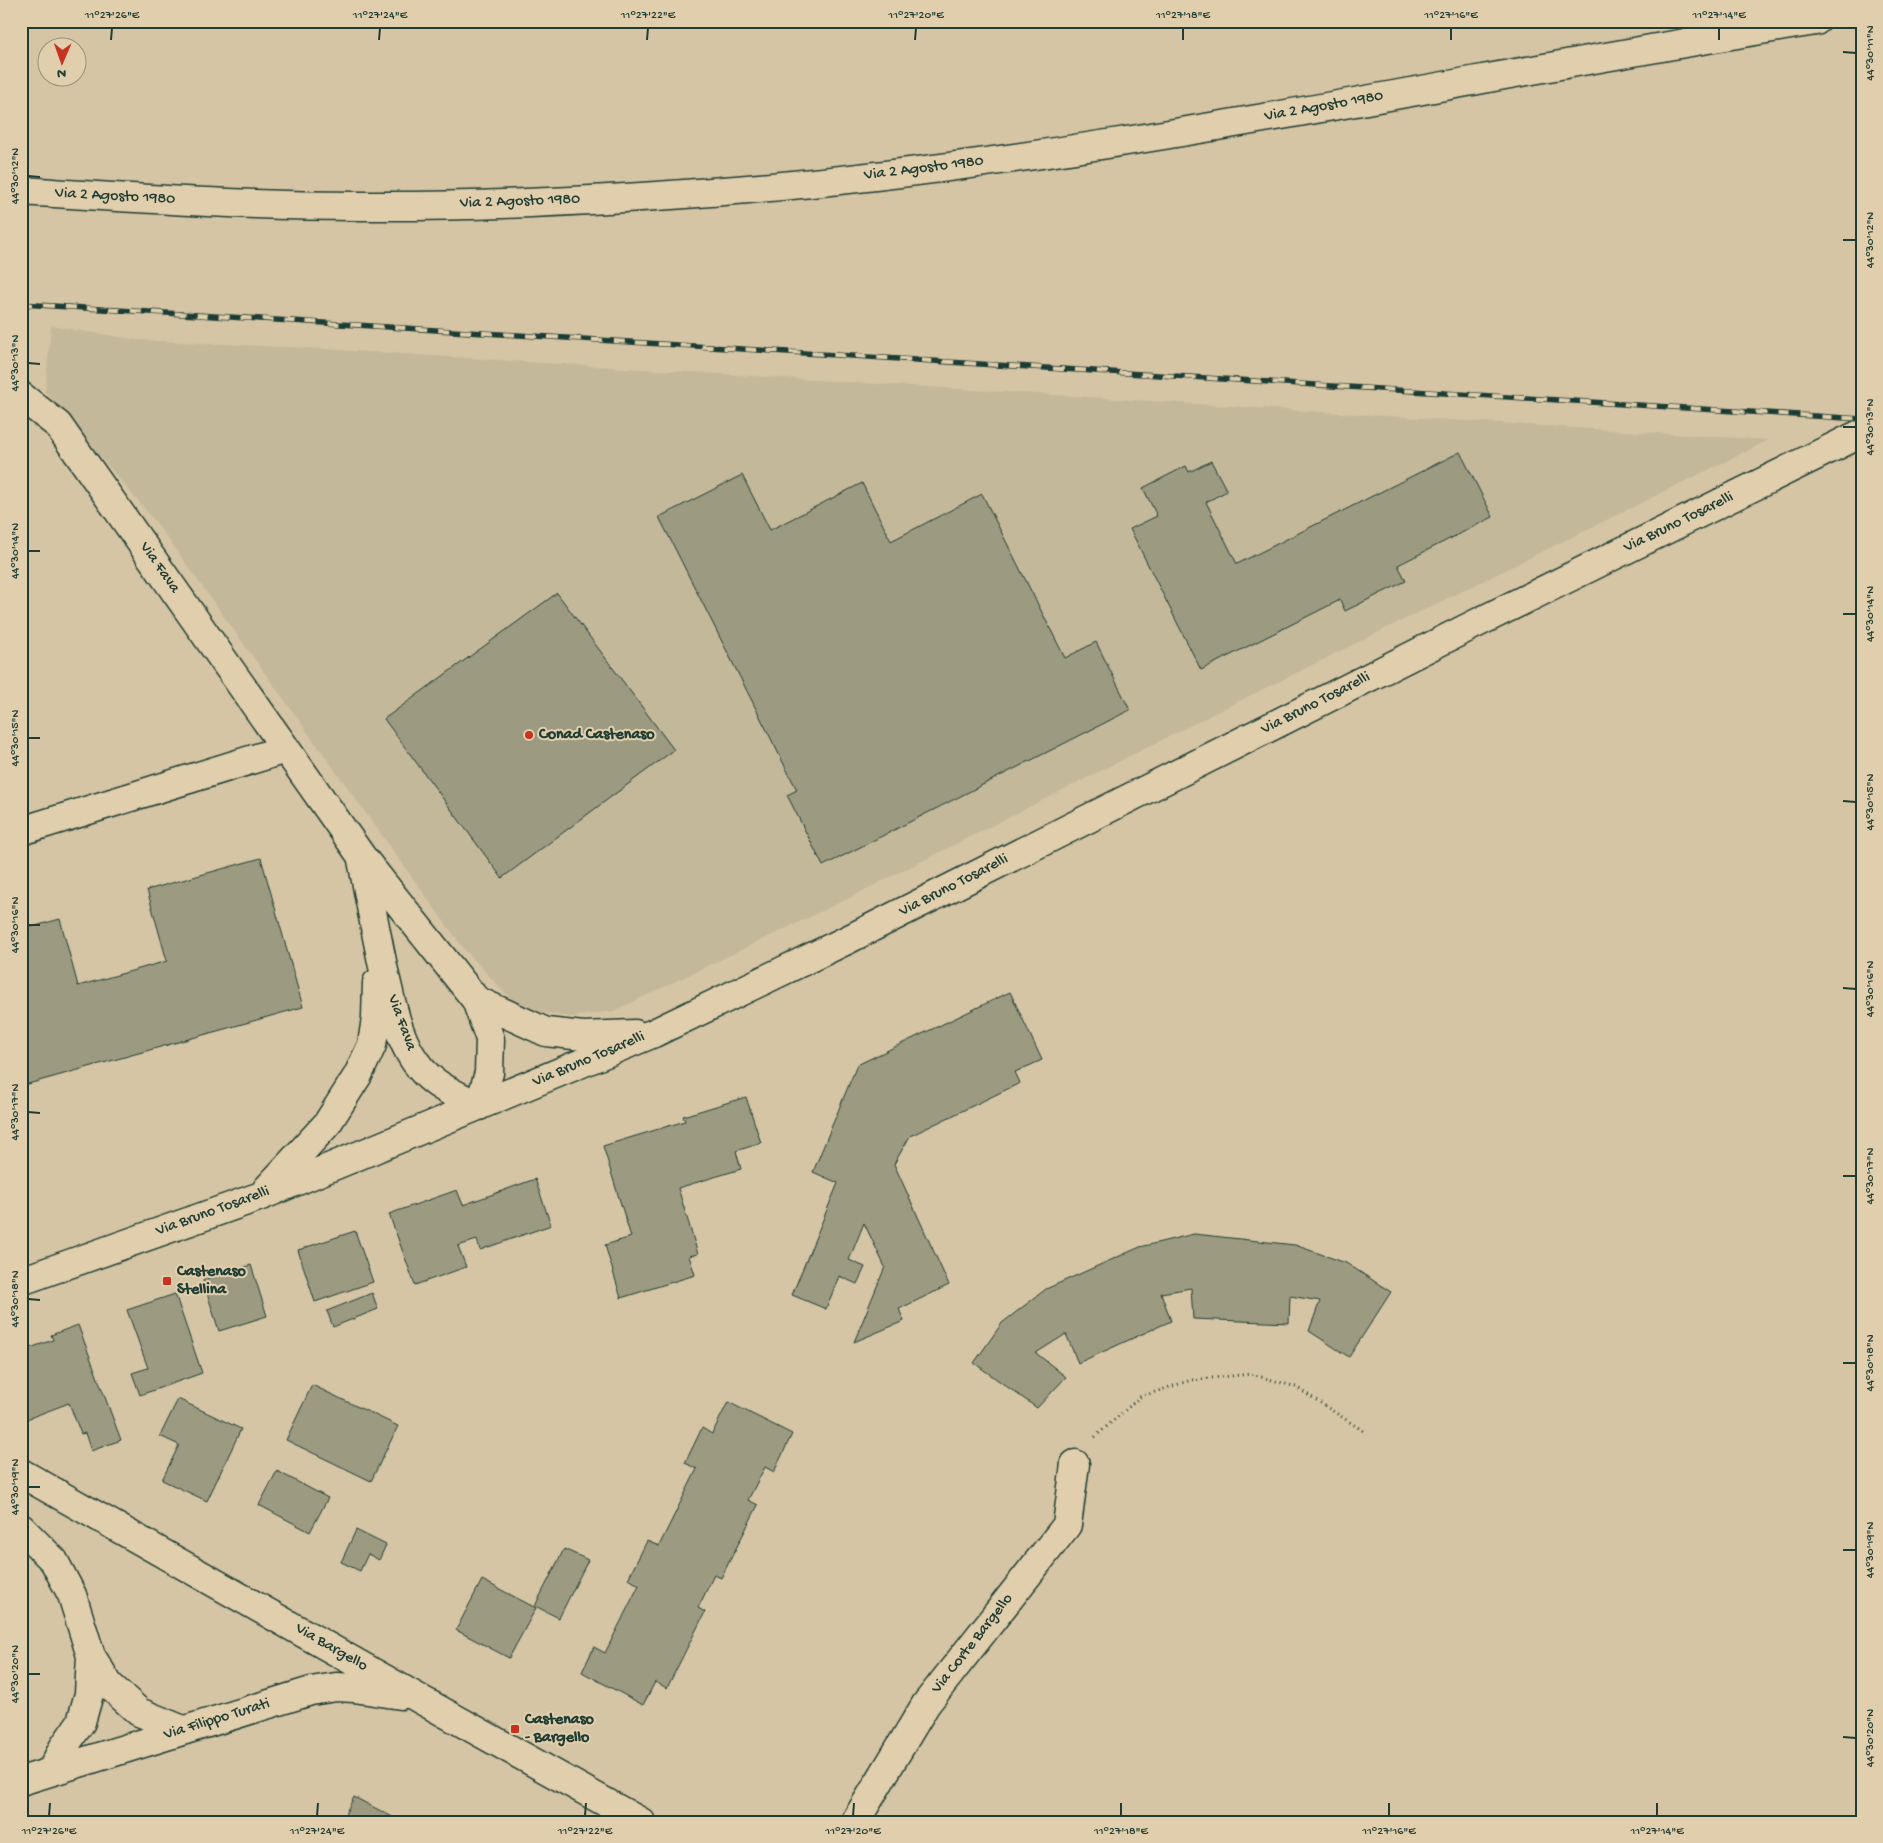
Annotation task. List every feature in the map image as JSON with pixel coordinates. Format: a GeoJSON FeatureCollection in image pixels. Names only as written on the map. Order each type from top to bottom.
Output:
{"type":"FeatureCollection","features":[{"type":"Feature","properties":{"kind":"street","name":"Via 2 Agosto 1980"},"geometry":{"type":"LineString","coordinates":[[21,191],[190,201],[358,206],[550,202],[748,189],[941,168],[1135,140],[1816,21]]}},
{"type":"Feature","properties":{"kind":"street","name":"Via Fava"},"geometry":{"type":"LineString","coordinates":[[21,396],[58,425],[362,858],[476,1000],[490,1039],[489,1073],[479,1106],[441,1087],[421,1069],[405,1043],[394,1014],[378,947],[362,858]]}},
{"type":"Feature","properties":{"kind":"street","name":"Via Bruno Tosarelli"},"geometry":{"type":"LineString","coordinates":[[21,1281],[261,1196],[654,1034],[847,940],[1471,626],[1862,433]]}},
{"type":"Feature","properties":{"kind":"street"},"geometry":{"type":"LineString","coordinates":[[21,831],[286,749]]}},
{"type":"Feature","properties":{"kind":"street","name":"Via Fava"},"geometry":{"type":"LineString","coordinates":[[261,1196],[327,1124],[358,1075],[372,1045],[376,1018],[378,947]]}},
{"type":"Feature","properties":{"kind":"street","name":"Via Fava"},"geometry":{"type":"LineString","coordinates":[[476,1000],[546,1032],[583,1036],[654,1034]]}},
{"type":"Feature","properties":{"kind":"street","name":"Via Corte Bargello"},"geometry":{"type":"LineString","coordinates":[[855,1822],[926,1704],[1067,1525],[1076,1464]]}},
{"type":"Feature","properties":{"kind":"street","name":"Via Bargello"},"geometry":{"type":"LineString","coordinates":[[21,1473],[641,1822]]}},
{"type":"Feature","properties":{"kind":"street"},"geometry":{"type":"LineString","coordinates":[[21,1528],[54,1561],[68,1586],[91,1656],[108,1685],[139,1712],[183,1730]]}},
{"type":"Feature","properties":{"kind":"street"},"geometry":{"type":"LineString","coordinates":[[52,1770],[63,1748],[81,1722],[89,1694],[91,1656]]}},
{"type":"Feature","properties":{"kind":"street","name":"Via Filippo Turati"},"geometry":{"type":"LineString","coordinates":[[21,1780],[311,1691],[354,1688],[418,1698]]}},
{"type":"Feature","properties":{"kind":"path"},"geometry":{"type":"LineString","coordinates":[[1076,1464],[1093,1439],[1140,1397],[1191,1380],[1251,1374],[1296,1387],[1365,1432]]}},
{"type":"Feature","properties":{"kind":"shaded area"},"geometry":{"type":"Polygon","coordinates":[[[51,326],[139,340],[308,348],[1769,440],[1245,698],[843,901],[614,1011],[571,1017],[520,1009],[464,949],[155,521],[45,392],[51,326]]]}},
{"type":"Feature","properties":{"kind":"building"},"geometry":{"type":"Polygon","coordinates":[[[1460,452],[1493,517],[1398,565],[1406,581],[1345,611],[1340,600],[1201,670],[1130,529],[1157,516],[1143,488],[1186,466],[1189,472],[1211,461],[1227,491],[1206,502],[1237,564],[1460,452]]]}},
{"type":"Feature","properties":{"kind":"building"},"geometry":{"type":"Polygon","coordinates":[[[742,475],[770,530],[862,483],[891,541],[982,494],[1065,658],[1096,642],[1130,710],[823,866],[787,795],[797,790],[659,517],[742,475]]]}},
{"type":"Feature","properties":{"kind":"building","name":"Conad Castenaso"},"geometry":{"type":"Polygon","coordinates":[[[557,593],[674,750],[502,878],[384,719],[557,593]]]}},
{"type":"Feature","properties":{"kind":"building"},"geometry":{"type":"Polygon","coordinates":[[[261,858],[303,1007],[21,1086],[21,930],[60,919],[78,986],[167,961],[147,890],[261,858]]]}},
{"type":"Feature","properties":{"kind":"building"},"geometry":{"type":"Polygon","coordinates":[[[1010,992],[1042,1060],[1015,1072],[1020,1083],[910,1136],[894,1164],[949,1285],[899,1309],[904,1321],[854,1342],[885,1267],[864,1223],[849,1260],[865,1267],[857,1284],[839,1276],[826,1309],[792,1295],[838,1183],[813,1172],[857,1065],[1010,992]]]}},
{"type":"Feature","properties":{"kind":"building"},"geometry":{"type":"Polygon","coordinates":[[[746,1097],[761,1143],[736,1151],[741,1169],[678,1188],[698,1254],[689,1256],[695,1275],[621,1298],[605,1245],[631,1237],[603,1146],[685,1121],[683,1116],[746,1097]]]}},
{"type":"Feature","properties":{"kind":"building"},"geometry":{"type":"Polygon","coordinates":[[[535,1179],[551,1225],[480,1250],[477,1240],[458,1246],[466,1267],[415,1285],[389,1214],[457,1190],[463,1205],[535,1179]]]}},
{"type":"Feature","properties":{"kind":"building"},"geometry":{"type":"Polygon","coordinates":[[[355,1231],[373,1282],[315,1302],[298,1250],[355,1231]]]}},
{"type":"Feature","properties":{"kind":"building"},"geometry":{"type":"Polygon","coordinates":[[[1194,1234],[1295,1245],[1346,1263],[1391,1292],[1349,1357],[1309,1331],[1320,1301],[1290,1296],[1289,1323],[1193,1319],[1191,1288],[1161,1293],[1171,1321],[1078,1363],[1066,1334],[1036,1353],[1066,1377],[1037,1408],[974,1363],[1002,1323],[1046,1289],[1140,1247],[1194,1234]]]}},
{"type":"Feature","properties":{"kind":"building"},"geometry":{"type":"Polygon","coordinates":[[[251,1265],[267,1316],[219,1331],[203,1280],[251,1265]]]}},
{"type":"Feature","properties":{"kind":"building"},"geometry":{"type":"Polygon","coordinates":[[[372,1293],[378,1309],[333,1327],[327,1311],[372,1293]]]}},
{"type":"Feature","properties":{"kind":"building"},"geometry":{"type":"Polygon","coordinates":[[[175,1294],[202,1373],[140,1395],[132,1373],[148,1368],[127,1310],[175,1294]]]}},
{"type":"Feature","properties":{"kind":"building"},"geometry":{"type":"Polygon","coordinates":[[[78,1325],[121,1440],[91,1451],[85,1433],[81,1434],[69,1403],[24,1420],[21,1414],[21,1351],[53,1340],[51,1335],[78,1325]]]}},
{"type":"Feature","properties":{"kind":"building"},"geometry":{"type":"Polygon","coordinates":[[[312,1385],[398,1426],[371,1481],[286,1440],[312,1385]]]}},
{"type":"Feature","properties":{"kind":"building"},"geometry":{"type":"Polygon","coordinates":[[[178,1399],[241,1429],[207,1501],[162,1480],[179,1445],[160,1436],[178,1399]]]}},
{"type":"Feature","properties":{"kind":"building"},"geometry":{"type":"Polygon","coordinates":[[[728,1402],[792,1434],[774,1472],[765,1467],[748,1500],[758,1505],[721,1578],[714,1575],[698,1608],[705,1612],[667,1688],[655,1682],[643,1705],[582,1672],[594,1647],[605,1653],[639,1585],[628,1579],[647,1541],[659,1546],[697,1469],[685,1463],[702,1428],[712,1434],[728,1402]]]}},
{"type":"Feature","properties":{"kind":"building"},"geometry":{"type":"Polygon","coordinates":[[[277,1471],[328,1498],[310,1532],[259,1505],[277,1471]]]}},
{"type":"Feature","properties":{"kind":"building"},"geometry":{"type":"Polygon","coordinates":[[[356,1530],[386,1545],[379,1560],[368,1554],[360,1571],[341,1562],[356,1530]]]}},
{"type":"Feature","properties":{"kind":"building"},"geometry":{"type":"Polygon","coordinates":[[[564,1549],[588,1560],[559,1618],[535,1606],[564,1549]]]}},
{"type":"Feature","properties":{"kind":"building"},"geometry":{"type":"Polygon","coordinates":[[[482,1580],[536,1608],[509,1658],[456,1630],[482,1580]]]}},
{"type":"Feature","properties":{"kind":"building"},"geometry":{"type":"Polygon","coordinates":[[[354,1797],[402,1822],[341,1822],[354,1797]]]}},
{"type":"Feature","properties":{"kind":"railway"},"geometry":{"type":"LineString","coordinates":[[21,304],[1862,419]]}},
{"type":"Feature","properties":{"kind":"place","name":"Conad Castenaso"},"geometry":{"type":"Point","coordinates":[529,735]}},
{"type":"Feature","properties":{"kind":"place","name":"Castenaso Stellina"},"geometry":{"type":"Point","coordinates":[167,1281]}},
{"type":"Feature","properties":{"kind":"place","name":"Castenaso - Bargello"},"geometry":{"type":"Point","coordinates":[515,1729]}}]}
